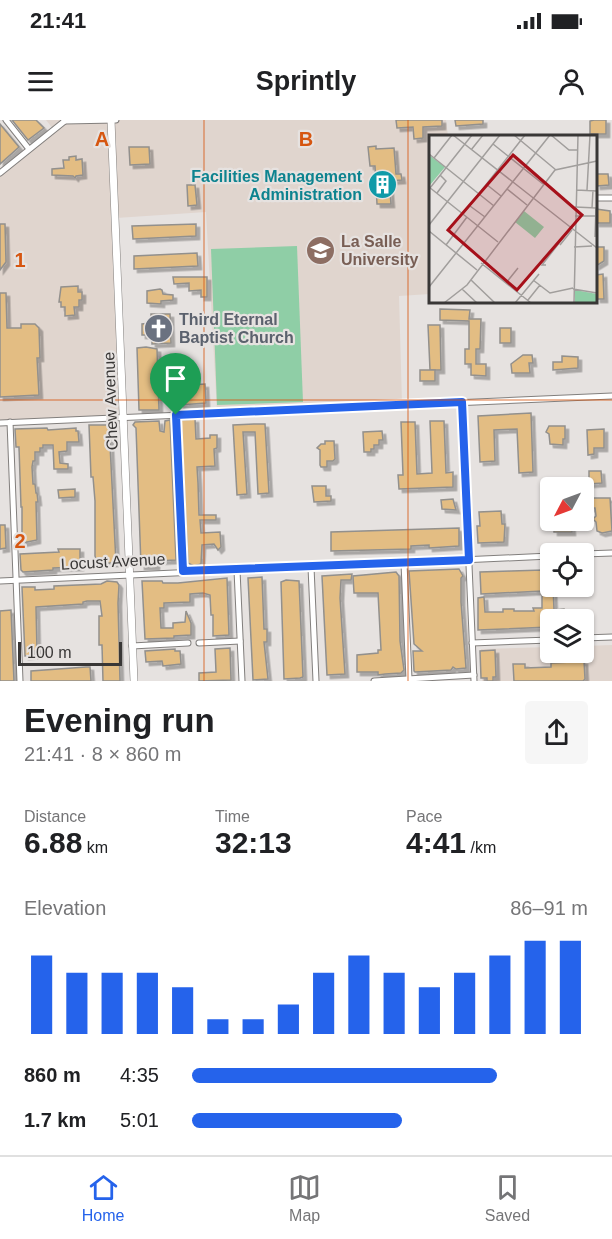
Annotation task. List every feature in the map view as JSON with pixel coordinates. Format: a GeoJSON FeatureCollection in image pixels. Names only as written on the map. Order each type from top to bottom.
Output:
{"type":"FeatureCollection","features":[{"type":"Feature","properties":{"kind":"street"},"geometry":{"type":"LineString","coordinates":[[6,120],[29,149]]}},
{"type":"Feature","properties":{"kind":"street","name":"Chew Avenue"},"geometry":{"type":"LineString","coordinates":[[111,120],[134,681]]}},
{"type":"Feature","properties":{"kind":"street"},"geometry":{"type":"LineString","coordinates":[[0,173],[65,121],[117,120]]}},
{"type":"Feature","properties":{"kind":"street"},"geometry":{"type":"LineString","coordinates":[[0,423],[612,396]]}},
{"type":"Feature","properties":{"kind":"street"},"geometry":{"type":"LineString","coordinates":[[374,681],[474,678],[462,402]]}},
{"type":"Feature","properties":{"kind":"street"},"geometry":{"type":"LineString","coordinates":[[176,415],[183,571]]}},
{"type":"Feature","properties":{"kind":"street"},"geometry":{"type":"LineString","coordinates":[[10,423],[20,681]]}},
{"type":"Feature","properties":{"kind":"street"},"geometry":{"type":"LineString","coordinates":[[594,554],[612,553]]}},
{"type":"Feature","properties":{"kind":"street","name":"Locust Avenue"},"geometry":{"type":"LineString","coordinates":[[0,581],[540,556]]}},
{"type":"Feature","properties":{"kind":"street"},"geometry":{"type":"LineString","coordinates":[[404,563],[409,679]]}},
{"type":"Feature","properties":{"kind":"street"},"geometry":{"type":"LineString","coordinates":[[311,567],[316,681]]}},
{"type":"Feature","properties":{"kind":"street"},"geometry":{"type":"LineString","coordinates":[[237,570],[242,681]]}},
{"type":"Feature","properties":{"kind":"street"},"geometry":{"type":"LineString","coordinates":[[594,638],[612,637]]}},
{"type":"Feature","properties":{"kind":"street"},"geometry":{"type":"LineString","coordinates":[[472,643],[540,640]]}},
{"type":"Feature","properties":{"kind":"street"},"geometry":{"type":"LineString","coordinates":[[199,643],[240,641]]}},
{"type":"Feature","properties":{"kind":"street"},"geometry":{"type":"LineString","coordinates":[[132,646],[188,643]]}},
{"type":"Feature","properties":{"kind":"shaded area","name":"La Salle University"},"geometry":{"type":"Polygon","coordinates":[[[46,120],[446,120],[448,135],[429,135],[429,294],[399,296],[402,404],[217,412],[206,212],[116,218],[124,416],[0,422],[0,173],[53,129],[46,120]]]}},
{"type":"Feature","properties":{"kind":"shaded area"},"geometry":{"type":"Polygon","coordinates":[[[612,645],[612,681],[482,681],[481,649],[540,647],[540,663],[594,663],[594,646],[612,645]]]}},
{"type":"Feature","properties":{"kind":"green space"},"geometry":{"type":"Polygon","coordinates":[[[297,246],[303,402],[217,405],[211,249],[297,246]]]}},
{"type":"Feature","properties":{"kind":"building"},"geometry":{"type":"Polygon","coordinates":[[[12,120],[36,120],[44,128],[28,140],[12,120]]]}},
{"type":"Feature","properties":{"kind":"building"},"geometry":{"type":"Polygon","coordinates":[[[396,120],[442,120],[442,126],[423,127],[423,138],[414,139],[413,127],[397,128],[396,120]]]}},
{"type":"Feature","properties":{"kind":"building"},"geometry":{"type":"Polygon","coordinates":[[[455,120],[483,120],[483,124],[456,126],[455,120]]]}},
{"type":"Feature","properties":{"kind":"building"},"geometry":{"type":"Polygon","coordinates":[[[606,120],[606,134],[590,134],[590,121],[606,120]]]}},
{"type":"Feature","properties":{"kind":"building"},"geometry":{"type":"Polygon","coordinates":[[[0,124],[19,147],[0,164],[0,124]]]}},
{"type":"Feature","properties":{"kind":"building"},"geometry":{"type":"Polygon","coordinates":[[[376,146],[376,149],[394,148],[396,174],[401,174],[402,180],[389,181],[391,204],[377,204],[375,166],[370,166],[368,147],[376,146]]]}},
{"type":"Feature","properties":{"kind":"building"},"geometry":{"type":"Polygon","coordinates":[[[129,147],[149,147],[150,164],[130,165],[129,147]]]}},
{"type":"Feature","properties":{"kind":"building"},"geometry":{"type":"Polygon","coordinates":[[[76,156],[76,160],[82,159],[83,175],[75,178],[52,175],[52,169],[64,168],[63,160],[76,156]]]}},
{"type":"Feature","properties":{"kind":"building"},"geometry":{"type":"Polygon","coordinates":[[[597,174],[608,174],[609,185],[597,186],[597,174]]]}},
{"type":"Feature","properties":{"kind":"building"},"geometry":{"type":"Polygon","coordinates":[[[187,185],[195,185],[197,205],[188,206],[187,185]]]}},
{"type":"Feature","properties":{"kind":"building"},"geometry":{"type":"Polygon","coordinates":[[[597,209],[610,211],[610,223],[597,223],[597,209]]]}},
{"type":"Feature","properties":{"kind":"building"},"geometry":{"type":"Polygon","coordinates":[[[0,224],[5,224],[6,262],[0,270],[0,224]]]}},
{"type":"Feature","properties":{"kind":"building"},"geometry":{"type":"Polygon","coordinates":[[[196,224],[196,236],[133,239],[132,226],[196,224]]]}},
{"type":"Feature","properties":{"kind":"building"},"geometry":{"type":"Polygon","coordinates":[[[597,247],[604,247],[604,261],[597,265],[597,247]]]}},
{"type":"Feature","properties":{"kind":"building"},"geometry":{"type":"Polygon","coordinates":[[[197,253],[198,266],[134,269],[134,256],[197,253]]]}},
{"type":"Feature","properties":{"kind":"building"},"geometry":{"type":"Polygon","coordinates":[[[603,274],[604,299],[597,299],[597,275],[603,274]]]}},
{"type":"Feature","properties":{"kind":"building"},"geometry":{"type":"Polygon","coordinates":[[[173,277],[207,277],[207,297],[201,297],[201,290],[189,291],[189,283],[174,284],[173,277]]]}},
{"type":"Feature","properties":{"kind":"building"},"geometry":{"type":"Polygon","coordinates":[[[78,286],[78,292],[82,292],[79,307],[74,307],[75,315],[65,316],[65,307],[61,307],[61,302],[59,302],[61,287],[78,286]]]}},
{"type":"Feature","properties":{"kind":"building"},"geometry":{"type":"Polygon","coordinates":[[[160,289],[163,294],[173,295],[173,300],[161,301],[161,304],[147,303],[147,291],[160,289]]]}},
{"type":"Feature","properties":{"kind":"building"},"geometry":{"type":"Polygon","coordinates":[[[0,293],[6,293],[7,328],[21,328],[21,324],[35,324],[39,328],[40,358],[37,358],[39,395],[0,397],[0,293]]]}},
{"type":"Feature","properties":{"kind":"building"},"geometry":{"type":"Polygon","coordinates":[[[440,309],[470,310],[469,319],[481,319],[480,349],[476,349],[476,364],[486,364],[486,376],[471,375],[471,364],[465,364],[465,349],[469,349],[469,321],[440,320],[440,309]]]}},
{"type":"Feature","properties":{"kind":"building"},"geometry":{"type":"Polygon","coordinates":[[[151,314],[170,314],[171,343],[152,344],[152,335],[142,335],[142,324],[151,323],[151,314]]]}},
{"type":"Feature","properties":{"kind":"building"},"geometry":{"type":"Polygon","coordinates":[[[428,325],[440,325],[441,370],[430,370],[428,325]]]}},
{"type":"Feature","properties":{"kind":"building"},"geometry":{"type":"Polygon","coordinates":[[[500,328],[511,328],[511,343],[500,343],[500,328]]]}},
{"type":"Feature","properties":{"kind":"building"},"geometry":{"type":"Polygon","coordinates":[[[137,348],[157,349],[159,410],[139,410],[137,348]]]}},
{"type":"Feature","properties":{"kind":"building"},"geometry":{"type":"Polygon","coordinates":[[[523,355],[532,355],[533,363],[529,363],[530,373],[512,373],[511,364],[523,355]]]}},
{"type":"Feature","properties":{"kind":"building"},"geometry":{"type":"Polygon","coordinates":[[[562,356],[578,357],[578,368],[553,370],[553,362],[562,362],[562,356]]]}},
{"type":"Feature","properties":{"kind":"building"},"geometry":{"type":"Polygon","coordinates":[[[420,370],[435,370],[435,381],[420,381],[420,370]]]}},
{"type":"Feature","properties":{"kind":"building"},"geometry":{"type":"Polygon","coordinates":[[[205,384],[206,403],[180,405],[180,394],[170,394],[169,390],[169,386],[205,384]]]}},
{"type":"Feature","properties":{"kind":"building"},"geometry":{"type":"Polygon","coordinates":[[[531,413],[533,472],[519,473],[517,429],[494,430],[495,461],[480,462],[478,416],[531,413]]]}},
{"type":"Feature","properties":{"kind":"building"},"geometry":{"type":"Polygon","coordinates":[[[195,419],[196,439],[217,435],[217,448],[214,449],[215,466],[197,467],[199,515],[216,515],[216,520],[200,520],[201,533],[220,532],[221,547],[218,550],[214,544],[202,545],[201,564],[194,566],[188,563],[181,422],[195,419]]]}},
{"type":"Feature","properties":{"kind":"building"},"geometry":{"type":"Polygon","coordinates":[[[170,420],[176,560],[156,561],[156,566],[141,566],[136,428],[133,425],[135,422],[159,421],[160,431],[164,432],[165,421],[170,420]]]}},
{"type":"Feature","properties":{"kind":"building"},"geometry":{"type":"Polygon","coordinates":[[[430,421],[444,421],[446,473],[453,472],[453,487],[399,489],[398,475],[403,475],[401,422],[415,422],[417,474],[432,473],[430,421]]]}},
{"type":"Feature","properties":{"kind":"building"},"geometry":{"type":"Polygon","coordinates":[[[265,424],[269,493],[258,494],[255,432],[243,432],[247,494],[237,495],[233,425],[265,424]]]}},
{"type":"Feature","properties":{"kind":"building"},"geometry":{"type":"Polygon","coordinates":[[[89,425],[109,425],[116,563],[97,563],[95,556],[95,501],[93,477],[91,477],[89,425]]]}},
{"type":"Feature","properties":{"kind":"building"},"geometry":{"type":"Polygon","coordinates":[[[549,426],[565,426],[563,445],[550,444],[549,434],[546,432],[549,426]]]}},
{"type":"Feature","properties":{"kind":"building"},"geometry":{"type":"Polygon","coordinates":[[[47,428],[48,430],[76,428],[79,442],[67,442],[67,451],[59,452],[60,463],[68,464],[68,469],[54,469],[53,445],[43,445],[40,452],[35,452],[32,467],[33,484],[35,484],[38,502],[36,502],[37,540],[22,543],[19,447],[16,447],[15,429],[47,428]]]}},
{"type":"Feature","properties":{"kind":"building"},"geometry":{"type":"Polygon","coordinates":[[[604,429],[604,448],[594,448],[594,454],[588,455],[587,430],[604,429]]]}},
{"type":"Feature","properties":{"kind":"building"},"geometry":{"type":"Polygon","coordinates":[[[382,431],[383,440],[379,440],[379,445],[374,445],[371,452],[364,452],[363,432],[382,431]]]}},
{"type":"Feature","properties":{"kind":"building"},"geometry":{"type":"Polygon","coordinates":[[[325,441],[334,441],[335,459],[327,461],[327,467],[321,467],[320,450],[317,448],[325,444],[325,441]]]}},
{"type":"Feature","properties":{"kind":"building"},"geometry":{"type":"Polygon","coordinates":[[[589,471],[601,471],[602,483],[594,484],[594,477],[589,477],[589,471]]]}},
{"type":"Feature","properties":{"kind":"building"},"geometry":{"type":"Polygon","coordinates":[[[312,486],[326,486],[326,496],[331,496],[331,501],[314,502],[312,486]]]}},
{"type":"Feature","properties":{"kind":"building"},"geometry":{"type":"Polygon","coordinates":[[[75,489],[75,497],[59,498],[58,490],[75,489]]]}},
{"type":"Feature","properties":{"kind":"building"},"geometry":{"type":"Polygon","coordinates":[[[594,498],[610,498],[612,531],[602,533],[597,531],[594,520],[594,498]]]}},
{"type":"Feature","properties":{"kind":"building"},"geometry":{"type":"Polygon","coordinates":[[[453,499],[456,510],[442,509],[441,500],[453,499]]]}},
{"type":"Feature","properties":{"kind":"building"},"geometry":{"type":"Polygon","coordinates":[[[501,511],[502,524],[505,524],[504,542],[478,543],[479,512],[501,511]]]}},
{"type":"Feature","properties":{"kind":"building"},"geometry":{"type":"Polygon","coordinates":[[[0,525],[5,525],[6,548],[0,549],[0,525]]]}},
{"type":"Feature","properties":{"kind":"building"},"geometry":{"type":"Polygon","coordinates":[[[459,528],[459,546],[429,548],[429,545],[411,546],[411,549],[331,551],[331,532],[459,528]]]}},
{"type":"Feature","properties":{"kind":"building"},"geometry":{"type":"Polygon","coordinates":[[[58,549],[80,549],[80,567],[23,572],[21,570],[20,554],[59,552],[58,549]]]}},
{"type":"Feature","properties":{"kind":"building"},"geometry":{"type":"Polygon","coordinates":[[[459,569],[463,576],[461,578],[461,602],[466,668],[453,667],[451,670],[415,672],[413,651],[422,651],[414,644],[409,571],[459,569]]]}},
{"type":"Feature","properties":{"kind":"building"},"geometry":{"type":"Polygon","coordinates":[[[540,570],[540,591],[481,594],[480,572],[540,570]]]}},
{"type":"Feature","properties":{"kind":"building"},"geometry":{"type":"Polygon","coordinates":[[[396,572],[399,576],[400,641],[404,670],[401,673],[378,675],[378,672],[357,672],[357,655],[378,653],[378,650],[381,650],[378,593],[354,593],[353,576],[396,572]]]}},
{"type":"Feature","properties":{"kind":"building"},"geometry":{"type":"Polygon","coordinates":[[[352,574],[351,580],[341,580],[345,674],[327,675],[322,576],[352,574]]]}},
{"type":"Feature","properties":{"kind":"building"},"geometry":{"type":"Polygon","coordinates":[[[262,577],[264,629],[267,629],[267,642],[264,642],[268,679],[253,680],[248,578],[262,577]]]}},
{"type":"Feature","properties":{"kind":"building"},"geometry":{"type":"Polygon","coordinates":[[[227,578],[229,635],[213,636],[210,595],[203,593],[190,594],[190,602],[164,603],[164,608],[160,608],[161,628],[173,628],[173,623],[185,622],[186,611],[191,623],[191,635],[145,639],[142,581],[178,583],[227,578]]]}},
{"type":"Feature","properties":{"kind":"building"},"geometry":{"type":"Polygon","coordinates":[[[107,581],[117,582],[119,585],[120,681],[103,681],[102,645],[99,645],[99,616],[102,616],[100,601],[36,607],[37,651],[34,651],[34,655],[25,656],[22,587],[35,587],[35,590],[54,589],[54,586],[101,584],[107,581]]]}},
{"type":"Feature","properties":{"kind":"building"},"geometry":{"type":"Polygon","coordinates":[[[299,581],[303,677],[284,679],[281,582],[299,581]]]}},
{"type":"Feature","properties":{"kind":"building"},"geometry":{"type":"Polygon","coordinates":[[[484,597],[485,612],[503,612],[503,609],[534,611],[533,608],[542,608],[542,597],[553,597],[554,609],[540,609],[540,627],[478,630],[478,598],[484,597]]]}},
{"type":"Feature","properties":{"kind":"building"},"geometry":{"type":"Polygon","coordinates":[[[11,610],[14,681],[0,681],[0,611],[11,610]]]}},
{"type":"Feature","properties":{"kind":"building"},"geometry":{"type":"Polygon","coordinates":[[[230,648],[231,680],[199,681],[199,673],[216,672],[215,649],[230,648]]]}},
{"type":"Feature","properties":{"kind":"building"},"geometry":{"type":"Polygon","coordinates":[[[175,649],[175,651],[180,651],[181,664],[163,666],[162,661],[146,662],[145,651],[175,649]]]}},
{"type":"Feature","properties":{"kind":"building"},"geometry":{"type":"Polygon","coordinates":[[[495,650],[496,677],[493,677],[493,681],[487,681],[487,678],[481,678],[480,651],[495,650]]]}},
{"type":"Feature","properties":{"kind":"building"},"geometry":{"type":"Polygon","coordinates":[[[551,663],[584,663],[585,679],[583,681],[514,681],[513,664],[525,664],[525,668],[551,667],[551,663]]]}},
{"type":"Feature","properties":{"kind":"building"},"geometry":{"type":"Polygon","coordinates":[[[90,667],[91,681],[31,681],[31,671],[90,667]]]}},
{"type":"Feature","properties":{"kind":"place","name":"Facilities Management Administration"},"geometry":{"type":"Point","coordinates":[383,185]}},
{"type":"Feature","properties":{"kind":"place","name":"La Salle University"},"geometry":{"type":"Point","coordinates":[320,250]}},
{"type":"Feature","properties":{"kind":"place","name":"Third Eternal Baptist Church"},"geometry":{"type":"Point","coordinates":[158,328]}},
{"type":"Feature","properties":{"kind":"route"},"geometry":{"type":"LineString","coordinates":[[462,402],[469,560],[183,571],[176,415],[462,402]]}}]}
